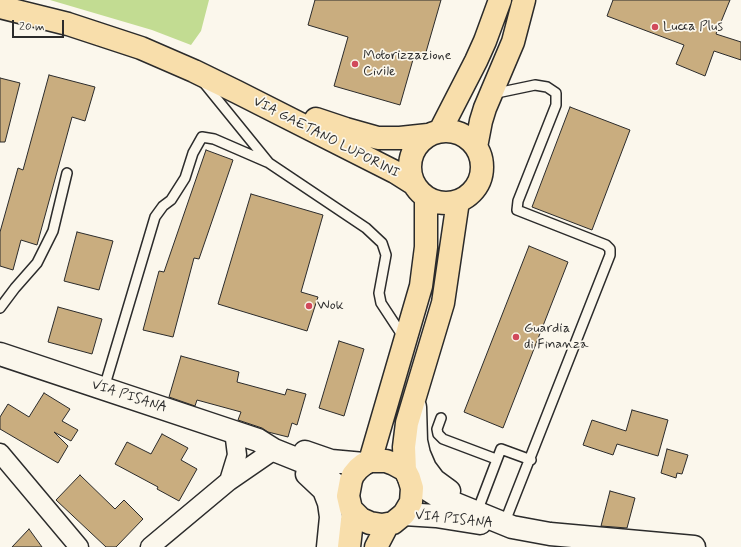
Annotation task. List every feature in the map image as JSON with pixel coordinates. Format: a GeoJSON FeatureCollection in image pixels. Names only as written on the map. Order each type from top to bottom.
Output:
{"type":"FeatureCollection","features":[{"type":"Feature","properties":{"kind":"main road"},"geometry":{"type":"LineString","coordinates":[[434,133],[476,62],[500,0]]}},
{"type":"Feature","properties":{"kind":"main road"},"geometry":{"type":"LineString","coordinates":[[407,474],[405,438],[443,303],[458,201],[471,193],[480,179],[482,162],[476,147],[481,121],[513,42],[524,0]]}},
{"type":"Feature","properties":{"kind":"main road","name":"VIA GAETANO LUPORINI"},"geometry":{"type":"LineString","coordinates":[[0,6],[68,24],[141,48],[194,71],[395,172],[440,203],[458,201]]}},
{"type":"Feature","properties":{"kind":"main road","name":"VIA GAETANO LUPORINI"},"geometry":{"type":"LineString","coordinates":[[237,92],[346,129],[378,138],[400,138],[452,131],[470,139],[476,147]]}},
{"type":"Feature","properties":{"kind":"main road","name":"VIA GAETANO LUPORINI"},"geometry":{"type":"LineString","coordinates":[[420,190],[410,174],[410,162],[413,152],[419,142],[434,133]]}},
{"type":"Feature","properties":{"kind":"main road"},"geometry":{"type":"LineString","coordinates":[[349,547],[351,504],[349,487],[353,475],[367,462],[406,340],[424,273],[426,247],[420,190]]}},
{"type":"Feature","properties":{"kind":"main road","name":"VIA PISANA"},"geometry":{"type":"LineString","coordinates":[[0,354],[234,431],[266,445],[314,467],[326,475],[351,504],[361,519],[370,523],[396,519],[436,516],[486,524],[504,525],[550,534],[694,547]]}},
{"type":"Feature","properties":{"kind":"main road"},"geometry":{"type":"LineString","coordinates":[[415,400],[416,441],[419,454],[425,468],[434,480],[477,512]]}},
{"type":"Feature","properties":{"kind":"main road"},"geometry":{"type":"LineString","coordinates":[[266,445],[312,478],[324,490],[329,504],[331,518],[328,547]]}},
{"type":"Feature","properties":{"kind":"main road","name":"VIA PISANA"},"geometry":{"type":"LineString","coordinates":[[266,445],[281,445],[331,461],[386,461],[394,464],[440,498],[477,512],[504,525]]}},
{"type":"Feature","properties":{"kind":"main road","name":"VIA PISANA"},"geometry":{"type":"LineString","coordinates":[[396,519],[411,502],[412,488],[407,474]]}},
{"type":"Feature","properties":{"kind":"main road"},"geometry":{"type":"LineString","coordinates":[[376,547],[396,519]]}},
{"type":"Feature","properties":{"kind":"street"},"geometry":{"type":"LineString","coordinates":[[229,482],[237,455],[234,431]]}},
{"type":"Feature","properties":{"kind":"street"},"geometry":{"type":"LineString","coordinates":[[150,547],[229,482],[266,445]]}},
{"type":"Feature","properties":{"kind":"street"},"geometry":{"type":"LineString","coordinates":[[0,453],[79,547]]}},
{"type":"Feature","properties":{"kind":"lane"},"geometry":{"type":"LineString","coordinates":[[194,71],[269,163]]}},
{"type":"Feature","properties":{"kind":"lane"},"geometry":{"type":"LineString","coordinates":[[491,94],[535,85],[547,87],[556,93],[556,106],[518,202],[517,210],[606,245],[610,249],[610,255],[531,460],[504,525]]}},
{"type":"Feature","properties":{"kind":"lane"},"geometry":{"type":"LineString","coordinates":[[104,388],[155,217],[163,206],[172,200],[184,178],[193,153],[202,137],[214,139],[269,163],[366,228],[382,243],[386,255],[378,293],[384,308],[406,340]]}},
{"type":"Feature","properties":{"kind":"lane"},"geometry":{"type":"LineString","coordinates":[[0,308],[37,263],[53,231],[68,172]]}},
{"type":"Feature","properties":{"kind":"lane"},"geometry":{"type":"LineString","coordinates":[[441,418],[437,429],[438,434],[442,439],[496,459]]}},
{"type":"Feature","properties":{"kind":"lane"},"geometry":{"type":"LineString","coordinates":[[477,512],[501,449],[531,460]]}},
{"type":"Feature","properties":{"kind":"green space"},"geometry":{"type":"Polygon","coordinates":[[[50,0],[209,0],[201,31],[191,45],[152,30],[50,0]]]}},
{"type":"Feature","properties":{"kind":"building"},"geometry":{"type":"Polygon","coordinates":[[[315,0],[441,0],[424,59],[414,56],[400,105],[334,86],[348,37],[308,25],[315,0]]]}},
{"type":"Feature","properties":{"kind":"building"},"geometry":{"type":"Polygon","coordinates":[[[613,0],[730,0],[716,34],[741,42],[741,60],[714,51],[705,76],[676,64],[684,45],[607,16],[613,0]]]}},
{"type":"Feature","properties":{"kind":"building"},"geometry":{"type":"Polygon","coordinates":[[[49,75],[95,87],[85,121],[72,117],[37,245],[21,240],[13,270],[0,266],[0,232],[18,168],[23,170],[49,75]]]}},
{"type":"Feature","properties":{"kind":"building"},"geometry":{"type":"Polygon","coordinates":[[[0,78],[20,83],[5,142],[0,142],[0,78]]]}},
{"type":"Feature","properties":{"kind":"building"},"geometry":{"type":"Polygon","coordinates":[[[570,107],[630,130],[592,230],[532,207],[570,107]]]}},
{"type":"Feature","properties":{"kind":"building"},"geometry":{"type":"Polygon","coordinates":[[[206,150],[233,160],[199,259],[194,258],[173,337],[143,330],[159,271],[164,272],[206,150]]]}},
{"type":"Feature","properties":{"kind":"building"},"geometry":{"type":"Polygon","coordinates":[[[251,194],[323,215],[301,292],[318,297],[307,331],[218,304],[251,194]]]}},
{"type":"Feature","properties":{"kind":"building"},"geometry":{"type":"Polygon","coordinates":[[[77,232],[113,241],[99,290],[64,281],[77,232]]]}},
{"type":"Feature","properties":{"kind":"building","name":"Guardia di Finanza"},"geometry":{"type":"Polygon","coordinates":[[[529,246],[568,262],[503,428],[464,412],[529,246]]]}},
{"type":"Feature","properties":{"kind":"building"},"geometry":{"type":"Polygon","coordinates":[[[58,307],[102,319],[92,354],[48,342],[58,307]]]}},
{"type":"Feature","properties":{"kind":"building"},"geometry":{"type":"Polygon","coordinates":[[[339,341],[364,349],[344,416],[319,408],[339,341]]]}},
{"type":"Feature","properties":{"kind":"building"},"geometry":{"type":"Polygon","coordinates":[[[181,356],[239,372],[237,382],[285,395],[287,389],[306,394],[297,425],[292,423],[288,437],[268,432],[262,428],[238,420],[241,412],[197,400],[195,406],[169,397],[181,356]]]}},
{"type":"Feature","properties":{"kind":"building"},"geometry":{"type":"Polygon","coordinates":[[[44,393],[70,409],[62,421],[78,430],[71,441],[54,432],[68,446],[58,463],[0,429],[0,417],[8,404],[29,417],[44,393]]]}},
{"type":"Feature","properties":{"kind":"building"},"geometry":{"type":"Polygon","coordinates":[[[632,410],[668,420],[658,456],[617,444],[613,455],[583,445],[592,420],[626,431],[632,410]]]}},
{"type":"Feature","properties":{"kind":"building"},"geometry":{"type":"Polygon","coordinates":[[[162,434],[188,448],[181,460],[197,469],[179,501],[157,489],[158,487],[115,464],[127,442],[151,454],[162,434]]]}},
{"type":"Feature","properties":{"kind":"building"},"geometry":{"type":"Polygon","coordinates":[[[667,449],[688,455],[682,474],[677,473],[676,478],[661,473],[667,449]]]}},
{"type":"Feature","properties":{"kind":"building"},"geometry":{"type":"Polygon","coordinates":[[[80,475],[115,509],[124,500],[143,519],[116,547],[106,547],[56,500],[80,475]]]}},
{"type":"Feature","properties":{"kind":"building"},"geometry":{"type":"Polygon","coordinates":[[[610,491],[635,498],[627,528],[601,526],[610,491]]]}},
{"type":"Feature","properties":{"kind":"building"},"geometry":{"type":"Polygon","coordinates":[[[29,529],[42,547],[12,547],[29,529]]]}},
{"type":"Feature","properties":{"kind":"place","name":"Lucca Plus"},"geometry":{"type":"Point","coordinates":[655,27]}},
{"type":"Feature","properties":{"kind":"place","name":"Motorizzazione Civile"},"geometry":{"type":"Point","coordinates":[355,64]}},
{"type":"Feature","properties":{"kind":"place","name":"Wok"},"geometry":{"type":"Point","coordinates":[309,306]}},
{"type":"Feature","properties":{"kind":"place","name":"Guardia di Finanza"},"geometry":{"type":"Point","coordinates":[516,337]}}]}
